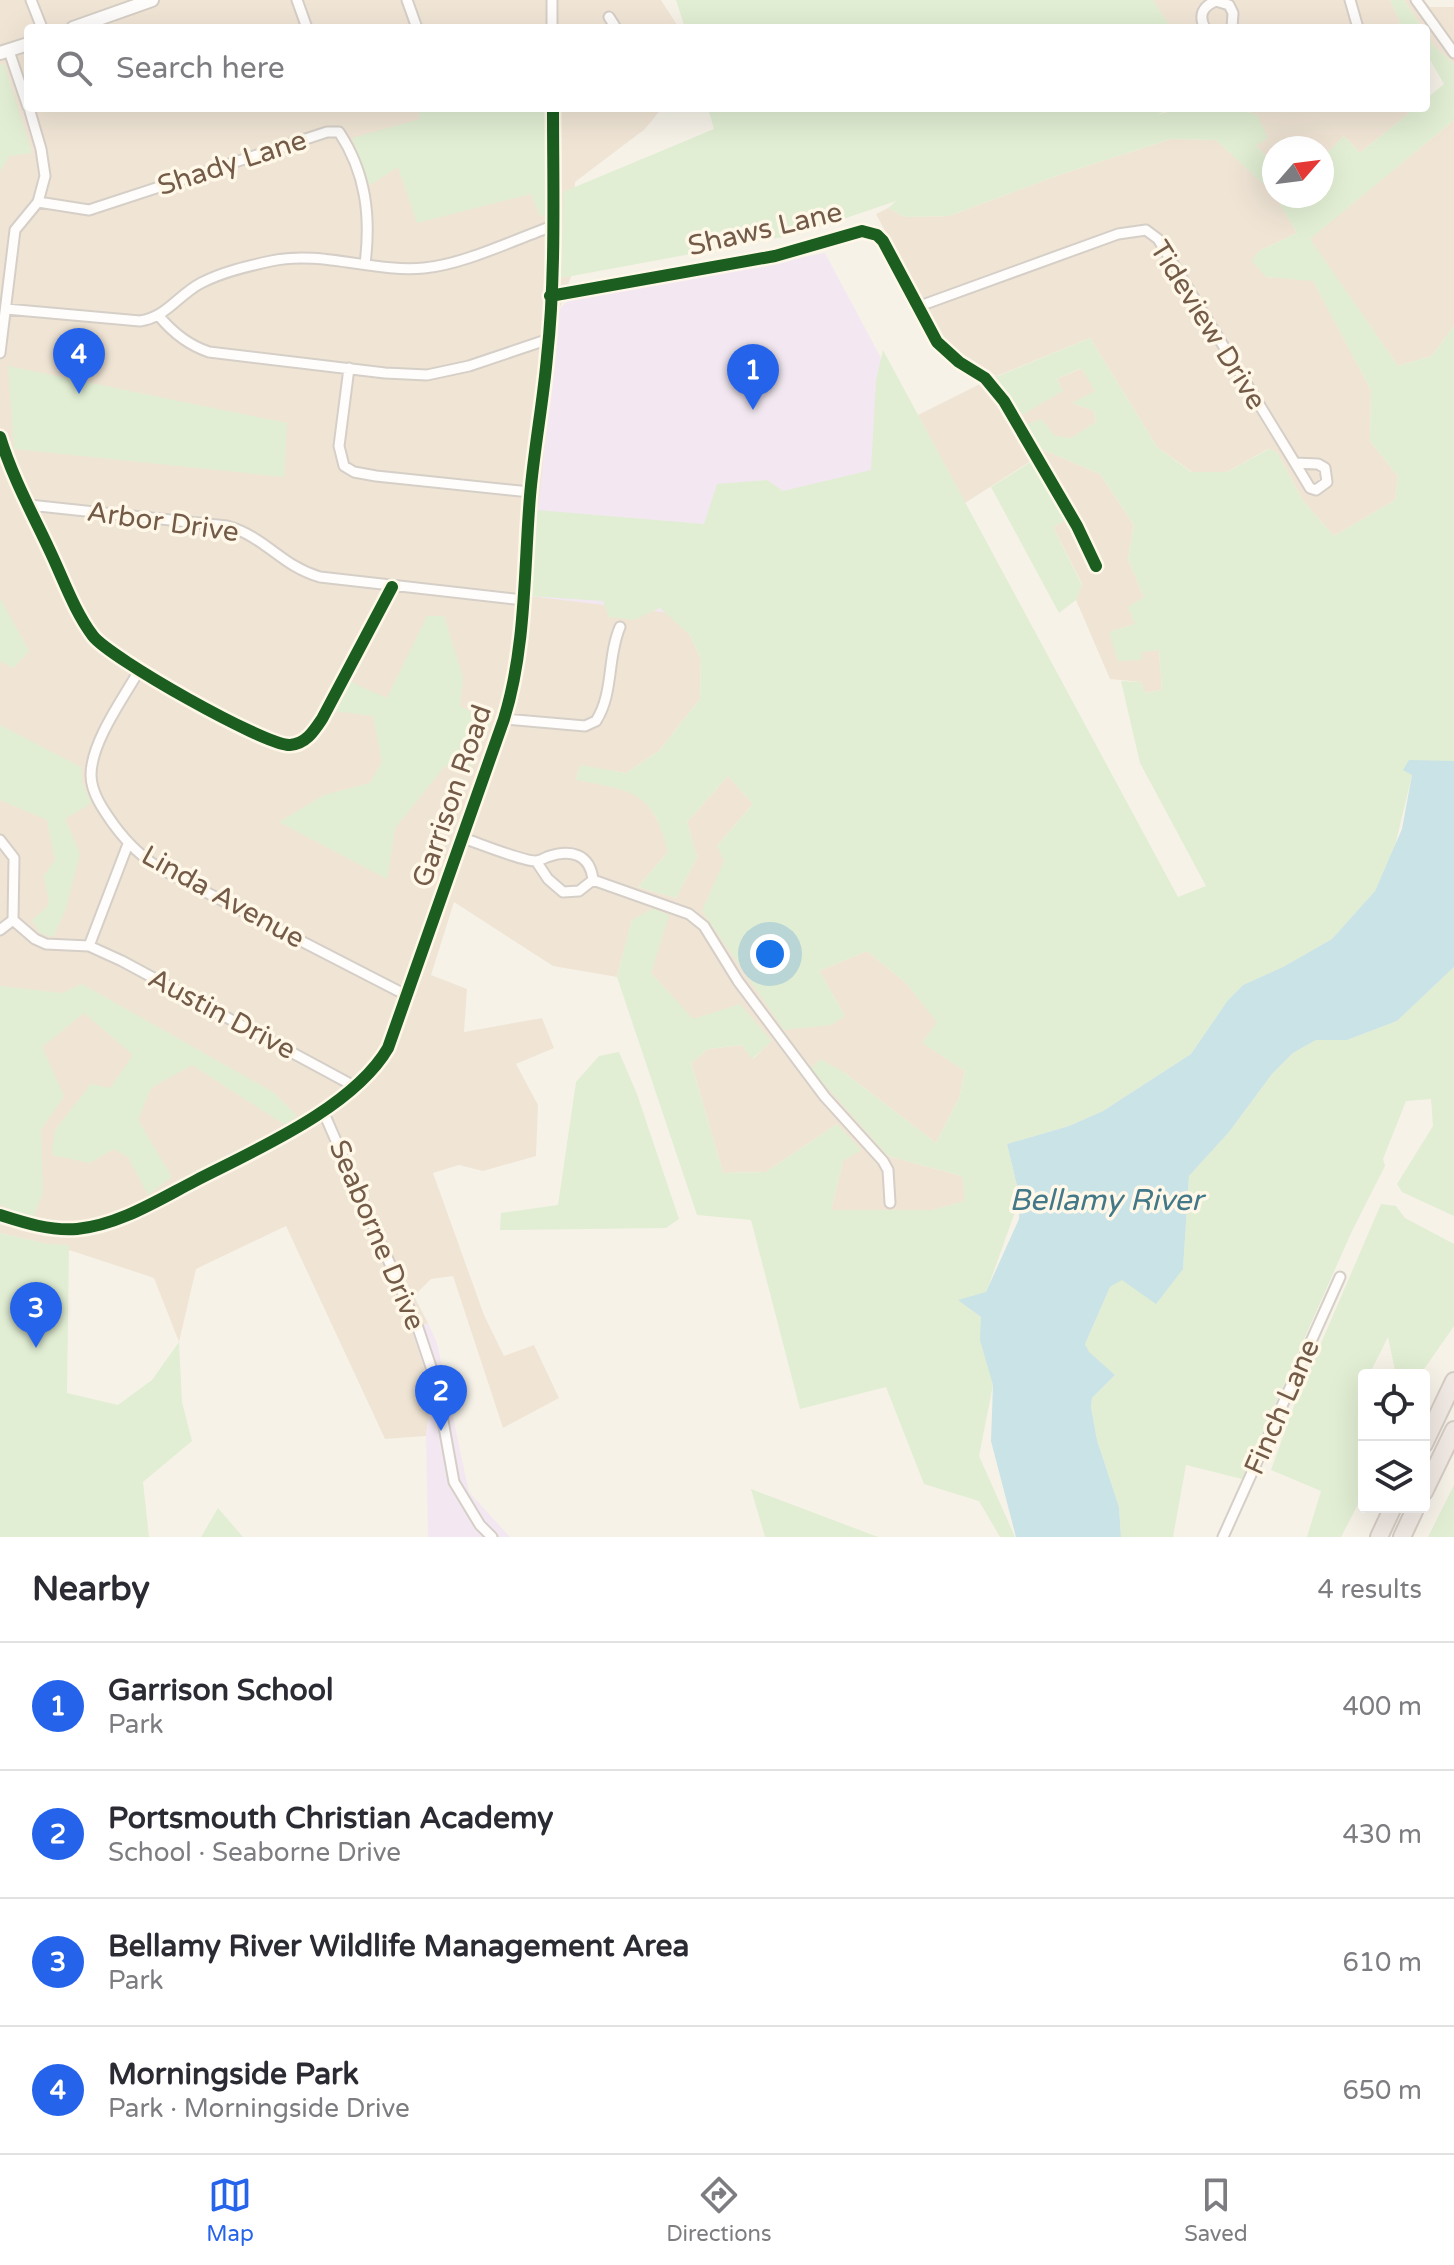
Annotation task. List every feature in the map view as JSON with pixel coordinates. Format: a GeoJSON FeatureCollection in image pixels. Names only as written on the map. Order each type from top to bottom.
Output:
{"type":"FeatureCollection","features":[{"type":"Feature","properties":{"kind":"highway"},"geometry":{"type":"LineString","coordinates":[[1425,1441],[1454,1381]]}},
{"type":"Feature","properties":{"kind":"highway"},"geometry":{"type":"LineString","coordinates":[[1430,1480],[1454,1430]]}},
{"type":"Feature","properties":{"kind":"highway"},"geometry":{"type":"LineString","coordinates":[[1379,1537],[1390,1513]]}},
{"type":"Feature","properties":{"kind":"highway"},"geometry":{"type":"LineString","coordinates":[[1402,1537],[1413,1513]]}},
{"type":"Feature","properties":{"kind":"street"},"geometry":{"type":"LineString","coordinates":[[31,0],[40,24]]}},
{"type":"Feature","properties":{"kind":"street"},"geometry":{"type":"LineString","coordinates":[[84,24],[152,0]]}},
{"type":"Feature","properties":{"kind":"street"},"geometry":{"type":"LineString","coordinates":[[297,0],[306,24]]}},
{"type":"Feature","properties":{"kind":"street"},"geometry":{"type":"LineString","coordinates":[[407,0],[416,24]]}},
{"type":"Feature","properties":{"kind":"street"},"geometry":{"type":"LineString","coordinates":[[552,0],[552,24]]}},
{"type":"Feature","properties":{"kind":"street"},"geometry":{"type":"LineString","coordinates":[[1350,0],[1357,24]]}},
{"type":"Feature","properties":{"kind":"street"},"geometry":{"type":"LineString","coordinates":[[1416,0],[1454,53]]}},
{"type":"Feature","properties":{"kind":"street"},"geometry":{"type":"LineString","coordinates":[[1204,24],[1201,14],[1205,7],[1216,1],[1229,5],[1233,13],[1232,24]]}},
{"type":"Feature","properties":{"kind":"street"},"geometry":{"type":"LineString","coordinates":[[609,17],[613,24]]}},
{"type":"Feature","properties":{"kind":"street"},"geometry":{"type":"LineString","coordinates":[[24,45],[4,52],[24,98]]}},
{"type":"Feature","properties":{"kind":"street"},"geometry":{"type":"LineString","coordinates":[[0,353],[15,230],[38,202],[42,192],[45,167],[29,112]]}},
{"type":"Feature","properties":{"kind":"street","name":"Garrison Road"},"geometry":{"type":"LineString","coordinates":[[0,1215],[34,1226],[76,1229],[118,1220],[282,1137],[323,1111],[354,1086],[385,1054],[504,719],[513,681],[523,600],[530,492],[549,339],[553,112]]}},
{"type":"Feature","properties":{"kind":"street","name":"Shady Lane"},"geometry":{"type":"LineString","coordinates":[[38,202],[89,210],[327,132],[339,132],[351,150],[364,191],[369,235],[365,264]]}},
{"type":"Feature","properties":{"kind":"street"},"geometry":{"type":"LineString","coordinates":[[6,309],[140,321],[159,316],[202,283],[264,262],[285,258],[421,269],[442,265],[553,226]]}},
{"type":"Feature","properties":{"kind":"street","name":"Tideview Drive"},"geometry":{"type":"LineString","coordinates":[[917,307],[1118,234],[1146,230],[1158,239],[1295,463]]}},
{"type":"Feature","properties":{"kind":"street","name":"Shaws Lane"},"geometry":{"type":"LineString","coordinates":[[550,296],[775,256],[869,231],[883,241],[917,307],[947,353],[985,378],[1004,401],[1077,526],[1096,566]]}},
{"type":"Feature","properties":{"kind":"street"},"geometry":{"type":"LineString","coordinates":[[159,316],[180,337],[209,352],[427,375],[469,366],[549,339]]}},
{"type":"Feature","properties":{"kind":"street"},"geometry":{"type":"LineString","coordinates":[[349,368],[339,446],[344,466],[354,472],[376,476],[530,492]]}},
{"type":"Feature","properties":{"kind":"street"},"geometry":{"type":"LineString","coordinates":[[0,437],[83,620],[95,638],[111,653],[191,700],[269,740],[290,745],[303,741],[322,719],[392,587]]}},
{"type":"Feature","properties":{"kind":"street","name":"Arbor Drive"},"geometry":{"type":"LineString","coordinates":[[29,505],[227,526],[248,532],[299,571],[320,577],[523,600]]}},
{"type":"Feature","properties":{"kind":"street"},"geometry":{"type":"LineString","coordinates":[[504,719],[585,726],[596,721],[604,702],[613,644],[620,627]]}},
{"type":"Feature","properties":{"kind":"street","name":"Linda Avenue"},"geometry":{"type":"LineString","coordinates":[[140,669],[94,756],[91,777],[101,807],[128,844],[144,859],[163,870],[408,996]]}},
{"type":"Feature","properties":{"kind":"street"},"geometry":{"type":"LineString","coordinates":[[463,838],[536,861],[575,852],[589,864],[593,880]]}},
{"type":"Feature","properties":{"kind":"street"},"geometry":{"type":"LineString","coordinates":[[0,840],[14,858],[13,920]]}},
{"type":"Feature","properties":{"kind":"street"},"geometry":{"type":"LineString","coordinates":[[13,920],[35,939],[46,944],[89,946],[128,844]]}},
{"type":"Feature","properties":{"kind":"street"},"geometry":{"type":"LineString","coordinates":[[536,861],[548,879],[563,892],[579,891],[593,880]]}},
{"type":"Feature","properties":{"kind":"street"},"geometry":{"type":"LineString","coordinates":[[593,880],[679,910],[704,926],[738,981],[812,1080],[838,1114],[883,1161],[888,1170],[890,1203]]}},
{"type":"Feature","properties":{"kind":"street"},"geometry":{"type":"LineString","coordinates":[[0,930],[13,920]]}},
{"type":"Feature","properties":{"kind":"street","name":"Austin Drive"},"geometry":{"type":"LineString","coordinates":[[89,946],[354,1086]]}},
{"type":"Feature","properties":{"kind":"street","name":"Seaborne Drive"},"geometry":{"type":"LineString","coordinates":[[323,1111],[418,1328],[436,1382],[454,1482],[480,1525],[492,1537]]}},
{"type":"Feature","properties":{"kind":"street","name":"Finch Lane"},"geometry":{"type":"LineString","coordinates":[[1223,1537],[1340,1277]]}},
{"type":"Feature","properties":{"kind":"shaded area"},"geometry":{"type":"Polygon","coordinates":[[[0,0],[661,0],[676,24],[24,24],[24,112],[659,112],[645,129],[575,182],[571,277],[559,310],[530,596],[660,607],[690,635],[701,659],[700,699],[659,751],[626,773],[580,766],[576,779],[626,790],[646,801],[663,830],[668,852],[638,887],[676,898],[697,857],[687,822],[728,776],[753,804],[717,846],[845,1016],[819,971],[867,951],[905,982],[938,1022],[923,1043],[965,1071],[959,1098],[936,1143],[842,1071],[888,1156],[962,1176],[966,1201],[933,1210],[831,1210],[843,1161],[837,1124],[766,1172],[723,1173],[691,1063],[708,1049],[742,1045],[753,1059],[771,1041],[693,1020],[651,973],[632,920],[617,977],[553,966],[454,902],[431,975],[467,989],[464,1032],[542,1018],[554,1048],[516,1064],[538,1105],[536,1156],[483,1171],[459,1165],[433,1173],[484,1315],[504,1356],[534,1345],[559,1398],[503,1428],[453,1276],[431,1279],[414,1296],[428,1323],[412,1331],[432,1391],[426,1436],[385,1439],[286,1226],[196,1269],[179,1342],[154,1278],[60,1247],[0,1233],[0,0]]]}},
{"type":"Feature","properties":{"kind":"shaded area"},"geometry":{"type":"Polygon","coordinates":[[[1120,0],[1390,0],[1400,21],[1400,24],[1123,24],[1120,0]]]}},
{"type":"Feature","properties":{"kind":"shaded area"},"geometry":{"type":"Polygon","coordinates":[[[1404,0],[1424,0],[1430,7],[1454,7],[1454,64],[1430,40],[1430,24],[1419,24],[1404,0]]]}},
{"type":"Feature","properties":{"kind":"shaded area"},"geometry":{"type":"Polygon","coordinates":[[[1250,112],[1410,112],[1360,153],[1344,136],[1334,146],[1334,136],[1262,136],[1262,152],[1256,146],[1257,115],[1250,112]]]}},
{"type":"Feature","properties":{"kind":"shaded area"},"geometry":{"type":"Polygon","coordinates":[[[1454,120],[1454,326],[1432,356],[1398,366],[1309,239],[1454,120]]]}},
{"type":"Feature","properties":{"kind":"shaded area"},"geometry":{"type":"Polygon","coordinates":[[[1171,139],[1216,140],[1262,182],[1262,208],[1282,208],[1297,233],[1259,251],[1266,277],[1313,280],[1371,390],[1370,441],[1398,476],[1395,500],[1334,536],[1303,501],[1277,452],[1268,449],[1227,472],[1192,472],[1157,447],[1090,338],[997,376],[1063,391],[1057,379],[1082,368],[1096,392],[1073,403],[1094,411],[1096,422],[1071,439],[1055,436],[1039,448],[1100,474],[1134,525],[1128,559],[1144,597],[1135,624],[1110,632],[1142,660],[1141,651],[1159,650],[1162,690],[1145,693],[1141,682],[1110,679],[1076,600],[1082,584],[1053,527],[1066,520],[1031,461],[965,503],[918,415],[996,376],[943,341],[876,214],[888,208],[905,217],[949,216],[1059,175],[1171,139]]]}},
{"type":"Feature","properties":{"kind":"shaded area"},"geometry":{"type":"Polygon","coordinates":[[[825,253],[1022,622],[911,642],[529,596],[559,310],[565,303],[571,299],[825,253]]]}},
{"type":"Feature","properties":{"kind":"shaded area"},"geometry":{"type":"Polygon","coordinates":[[[428,1323],[437,1343],[469,1492],[510,1537],[428,1537],[426,1436],[432,1391],[412,1331],[428,1323]]]}},
{"type":"Feature","properties":{"kind":"green space"},"geometry":{"type":"Polygon","coordinates":[[[676,0],[1153,0],[1168,24],[684,24],[676,0]]]}},
{"type":"Feature","properties":{"kind":"green space"},"geometry":{"type":"Polygon","coordinates":[[[1390,0],[1404,0],[1419,24],[1400,24],[1390,0]]]}},
{"type":"Feature","properties":{"kind":"green space"},"geometry":{"type":"Polygon","coordinates":[[[1430,40],[1454,64],[1454,120],[1310,239],[1398,366],[1432,356],[1454,326],[1454,765],[1412,775],[1395,846],[1375,891],[1332,939],[1243,985],[1228,1000],[1191,1054],[1103,1111],[1069,1126],[1007,1144],[1020,1198],[986,1293],[959,1300],[981,1317],[993,1385],[979,1456],[1015,1537],[1000,1537],[979,1501],[924,1484],[886,1387],[800,1409],[751,1220],[697,1215],[617,977],[632,920],[653,908],[669,915],[651,973],[693,1019],[740,1004],[772,1041],[752,1059],[742,1045],[708,1049],[691,1063],[723,1173],[766,1172],[837,1124],[861,1150],[843,1161],[831,1210],[933,1210],[965,1201],[962,1176],[888,1156],[811,1069],[820,1059],[842,1071],[936,1143],[959,1098],[965,1071],[922,1043],[937,1022],[905,982],[867,951],[819,971],[845,1016],[831,1025],[784,1030],[702,911],[724,861],[717,846],[753,804],[728,776],[687,822],[697,857],[676,898],[638,887],[668,852],[655,816],[647,805],[626,791],[576,780],[580,765],[626,773],[659,751],[700,699],[701,659],[690,635],[660,608],[634,620],[609,617],[603,601],[529,596],[537,510],[704,524],[717,484],[767,480],[783,491],[871,470],[876,380],[883,350],[1178,897],[1206,886],[1140,763],[1121,681],[1141,682],[1145,693],[1162,690],[1159,650],[1142,652],[1142,660],[1118,661],[1109,632],[1135,624],[1128,607],[1144,597],[1128,559],[1134,525],[1100,474],[1039,448],[1026,425],[1041,419],[1055,436],[1071,438],[1096,422],[1094,411],[1072,403],[1095,391],[1081,368],[1057,379],[1063,391],[1020,416],[996,377],[1090,338],[1157,447],[1191,472],[1227,472],[1269,449],[1277,452],[1303,501],[1334,536],[1395,500],[1398,476],[1370,441],[1371,390],[1313,281],[1266,277],[1252,261],[1259,251],[1297,233],[1282,208],[1334,208],[1334,146],[1344,136],[1360,153],[1410,112],[1430,112],[1430,96],[1444,84],[1430,60],[1430,40]]]}},
{"type":"Feature","properties":{"kind":"green space"},"geometry":{"type":"Polygon","coordinates":[[[4,64],[32,153],[9,156],[0,172],[0,65],[4,64]]]}},
{"type":"Feature","properties":{"kind":"green space"},"geometry":{"type":"Polygon","coordinates":[[[419,112],[545,112],[548,214],[540,216],[531,194],[417,223],[398,167],[370,185],[352,138],[420,119],[419,112]]]}},
{"type":"Feature","properties":{"kind":"green space"},"geometry":{"type":"Polygon","coordinates":[[[709,112],[1163,112],[1156,115],[1168,112],[1248,112],[1257,115],[1267,136],[1262,136],[1262,142],[1256,146],[1262,152],[1262,183],[1216,140],[1171,139],[1059,175],[949,216],[905,217],[888,208],[896,201],[799,234],[561,278],[563,192],[714,129],[709,112]]]}},
{"type":"Feature","properties":{"kind":"green space"},"geometry":{"type":"Polygon","coordinates":[[[8,366],[287,423],[284,477],[14,449],[8,366]]]}},
{"type":"Feature","properties":{"kind":"green space"},"geometry":{"type":"Polygon","coordinates":[[[1032,461],[1066,520],[1053,527],[1082,585],[1076,600],[1059,613],[991,487],[1032,461]]]}},
{"type":"Feature","properties":{"kind":"green space"},"geometry":{"type":"Polygon","coordinates":[[[0,598],[29,651],[13,668],[0,661],[0,598]]]}},
{"type":"Feature","properties":{"kind":"green space"},"geometry":{"type":"Polygon","coordinates":[[[427,616],[444,616],[463,677],[460,706],[491,722],[469,773],[445,766],[395,828],[387,879],[279,822],[324,795],[370,783],[382,762],[373,716],[335,711],[351,682],[387,698],[427,616]]]}},
{"type":"Feature","properties":{"kind":"green space"},"geometry":{"type":"Polygon","coordinates":[[[0,725],[81,767],[82,782],[91,803],[65,819],[80,854],[65,911],[53,937],[40,933],[32,920],[49,905],[44,876],[55,860],[47,820],[0,800],[0,725]]]}},
{"type":"Feature","properties":{"kind":"green space"},"geometry":{"type":"Polygon","coordinates":[[[1454,967],[1454,1216],[1402,1192],[1397,1184],[1433,1126],[1431,1099],[1406,1101],[1383,1159],[1385,1166],[1352,1231],[1242,1479],[1186,1465],[1173,1537],[1121,1537],[1119,1507],[1097,1440],[1091,1407],[1092,1398],[1115,1375],[1088,1352],[1085,1344],[1110,1287],[1121,1280],[1183,1269],[1189,1176],[1229,1132],[1272,1074],[1293,1053],[1316,1040],[1347,1040],[1397,1021],[1454,967]]]}},
{"type":"Feature","properties":{"kind":"green space"},"geometry":{"type":"Polygon","coordinates":[[[82,984],[273,1092],[297,1116],[285,1125],[192,1065],[151,1088],[138,1120],[172,1177],[148,1195],[128,1157],[113,1149],[90,1163],[52,1155],[55,1130],[91,1084],[110,1088],[133,1055],[84,1013],[42,1047],[64,1096],[41,1130],[43,1192],[33,1218],[0,1205],[0,986],[62,993],[82,984]]]}},
{"type":"Feature","properties":{"kind":"green space"},"geometry":{"type":"Polygon","coordinates":[[[619,1052],[637,1094],[679,1219],[666,1228],[500,1230],[501,1213],[558,1205],[576,1082],[599,1056],[619,1052]]]}},
{"type":"Feature","properties":{"kind":"green space"},"geometry":{"type":"Polygon","coordinates":[[[1381,1204],[1396,1206],[1405,1218],[1454,1244],[1454,1326],[1424,1369],[1395,1369],[1388,1337],[1372,1369],[1358,1369],[1358,1504],[1341,1537],[1307,1537],[1321,1491],[1271,1470],[1294,1406],[1381,1204]]]}},
{"type":"Feature","properties":{"kind":"green space"},"geometry":{"type":"Polygon","coordinates":[[[0,1233],[48,1244],[69,1245],[67,1393],[118,1405],[152,1380],[179,1342],[182,1402],[192,1441],[143,1482],[149,1537],[0,1537],[0,1233]]]}},
{"type":"Feature","properties":{"kind":"green space"},"geometry":{"type":"Polygon","coordinates":[[[1454,1485],[1454,1537],[1428,1537],[1454,1485]]]}},
{"type":"Feature","properties":{"kind":"green space"},"geometry":{"type":"Polygon","coordinates":[[[751,1489],[878,1537],[765,1537],[751,1489]]]}},
{"type":"Feature","properties":{"kind":"green space"},"geometry":{"type":"Polygon","coordinates":[[[218,1508],[243,1537],[201,1537],[218,1508]]]}},
{"type":"Feature","properties":{"kind":"water","name":"Bellamy River"},"geometry":{"type":"Polygon","coordinates":[[[1409,760],[1454,761],[1454,967],[1397,1021],[1347,1040],[1316,1040],[1293,1053],[1272,1074],[1229,1132],[1189,1176],[1183,1269],[1156,1304],[1122,1280],[1110,1287],[1085,1344],[1089,1352],[1115,1375],[1092,1398],[1091,1407],[1097,1440],[1119,1507],[1121,1537],[1016,1537],[991,1441],[993,1385],[980,1340],[981,1317],[958,1300],[986,1292],[1019,1219],[1020,1198],[1007,1144],[1069,1126],[1103,1111],[1191,1054],[1228,1000],[1243,985],[1332,939],[1375,891],[1402,829],[1412,775],[1403,770],[1409,760]]]}},
{"type":"Feature","properties":{"kind":"cycle path"},"geometry":{"type":"LineString","coordinates":[[0,1215],[57,1229],[93,1227],[123,1217],[301,1125],[352,1090],[388,1048],[504,719],[516,664],[532,478],[550,326],[553,112]]}},
{"type":"Feature","properties":{"kind":"cycle path"},"geometry":{"type":"LineString","coordinates":[[550,296],[775,256],[862,231],[877,235],[937,342],[959,362],[985,378],[1004,401],[1077,526],[1096,566]]}},
{"type":"Feature","properties":{"kind":"cycle path"},"geometry":{"type":"LineString","coordinates":[[0,437],[16,480],[69,594],[93,636],[156,680],[221,717],[275,742],[296,744],[316,728],[392,587]]}},
{"type":"Feature","properties":{"kind":"place","name":"Morningside Park"},"geometry":{"type":"Point","coordinates":[79,394]}},
{"type":"Feature","properties":{"kind":"place","name":"Garrison School"},"geometry":{"type":"Point","coordinates":[753,410]}},
{"type":"Feature","properties":{"kind":"place","name":"Bellamy River Wildlife Management Area"},"geometry":{"type":"Point","coordinates":[36,1348]}},
{"type":"Feature","properties":{"kind":"place","name":"Portsmouth Christian Academy"},"geometry":{"type":"Point","coordinates":[441,1431]}}]}
